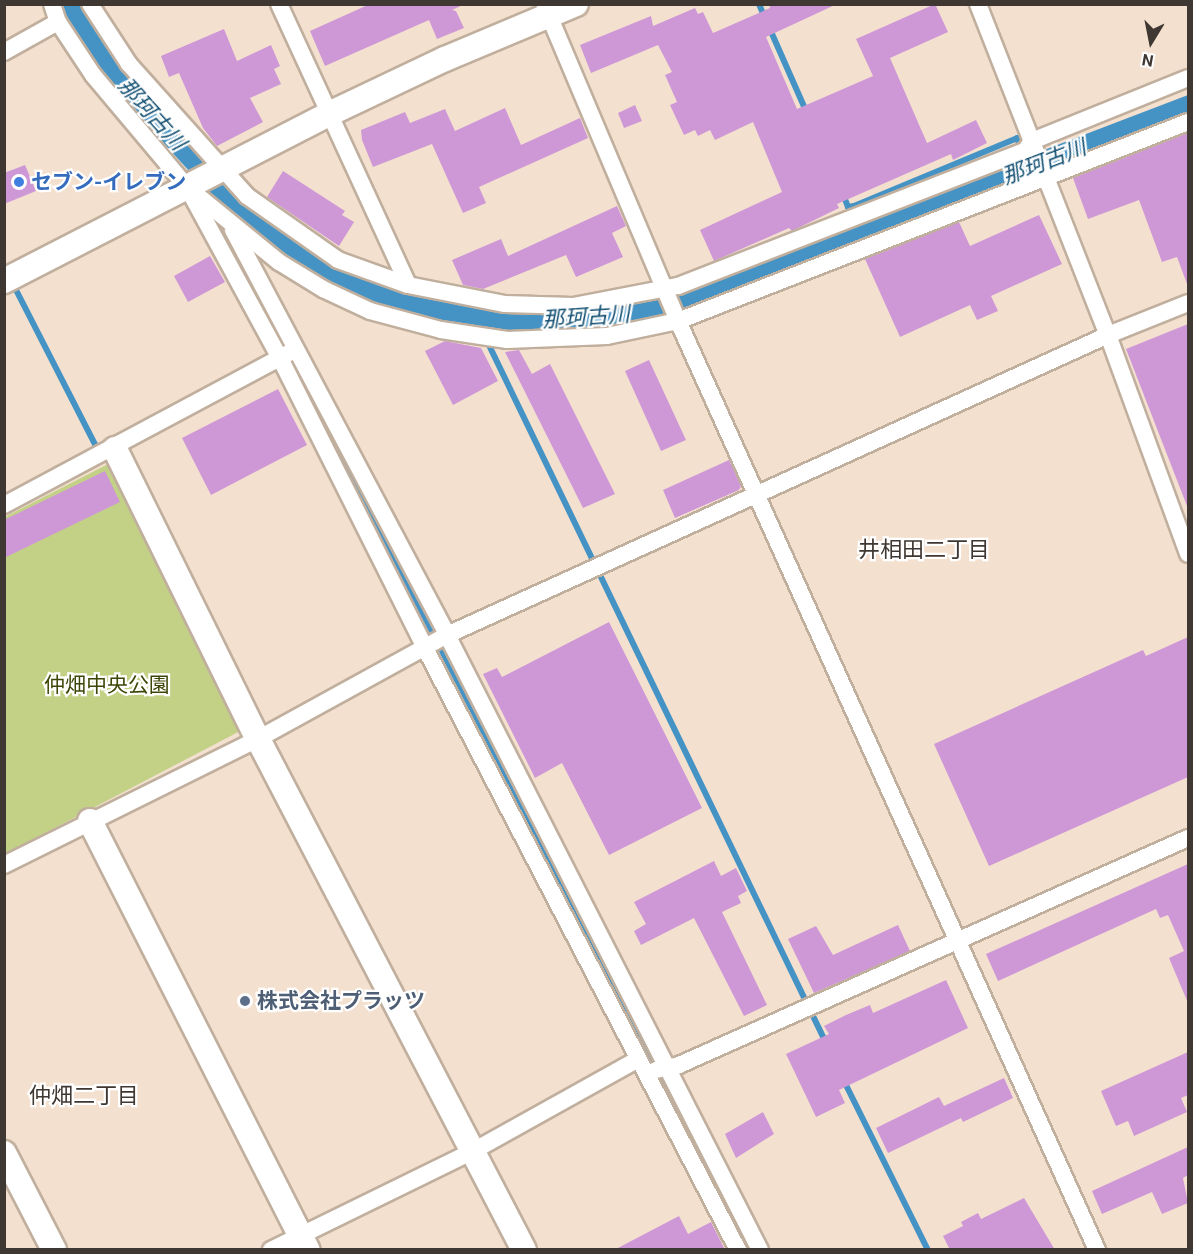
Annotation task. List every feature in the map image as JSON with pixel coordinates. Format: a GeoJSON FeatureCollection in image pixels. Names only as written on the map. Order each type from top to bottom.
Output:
{"type":"FeatureCollection","features":[{"type":"Feature","properties":{"kind":"street"},"geometry":{"type":"LineString","coordinates":[[52,4],[58,22],[93,75],[187,187],[231,226],[323,289],[370,311],[441,330],[546,341],[607,336],[678,321],[1188,122]]}},
{"type":"Feature","properties":{"kind":"street"},"geometry":{"type":"LineString","coordinates":[[90,4],[129,64],[226,170],[242,191],[297,234],[338,260],[408,285],[476,301],[544,307],[624,299],[666,289],[1025,152],[1032,141],[1188,78]]}},
{"type":"Feature","properties":{"kind":"street"},"geometry":{"type":"LineString","coordinates":[[279,4],[408,285]]}},
{"type":"Feature","properties":{"kind":"street"},"geometry":{"type":"LineString","coordinates":[[4,281],[187,187],[226,170],[329,114],[547,10],[576,4]]}},
{"type":"Feature","properties":{"kind":"street"},"geometry":{"type":"LineString","coordinates":[[978,4],[1108,335],[1188,554]]}},
{"type":"Feature","properties":{"kind":"street"},"geometry":{"type":"LineString","coordinates":[[547,10],[678,321],[758,493],[1097,1250]]}},
{"type":"Feature","properties":{"kind":"street"},"geometry":{"type":"LineString","coordinates":[[4,52],[58,22]]}},
{"type":"Feature","properties":{"kind":"street"},"geometry":{"type":"LineString","coordinates":[[187,187],[281,360],[425,648],[738,1250]]}},
{"type":"Feature","properties":{"kind":"street"},"geometry":{"type":"LineString","coordinates":[[231,226],[447,635],[760,1250]]}},
{"type":"Feature","properties":{"kind":"street"},"geometry":{"type":"LineString","coordinates":[[4,865],[258,738],[447,635],[1108,335],[1188,303]]}},
{"type":"Feature","properties":{"kind":"street"},"geometry":{"type":"LineString","coordinates":[[4,505],[115,449],[281,360],[295,349]]}},
{"type":"Feature","properties":{"kind":"street"},"geometry":{"type":"LineString","coordinates":[[115,449],[258,738],[525,1250]]}},
{"type":"Feature","properties":{"kind":"street"},"geometry":{"type":"LineString","coordinates":[[90,821],[304,1242]]}},
{"type":"Feature","properties":{"kind":"street"},"geometry":{"type":"LineString","coordinates":[[271,1250],[304,1242],[473,1151],[643,1066],[667,1068],[960,942],[1188,838]]}},
{"type":"Feature","properties":{"kind":"street"},"geometry":{"type":"LineString","coordinates":[[4,1153],[54,1250]]}},
{"type":"Feature","properties":{"kind":"green space","name":"仲畑中央公園"},"geometry":{"type":"Polygon","coordinates":[[[110,463],[244,729],[5,854],[5,517],[110,463]]]}},
{"type":"Feature","properties":{"kind":"water","name":"那珂古川"},"geometry":{"type":"Polygon","coordinates":[[[61,5],[83,5],[100,36],[138,87],[241,198],[293,239],[336,264],[420,296],[506,310],[601,307],[652,300],[1188,95],[1188,118],[690,311],[607,333],[506,333],[442,325],[372,305],[325,285],[234,220],[104,78],[82,47],[61,5]]]}},
{"type":"Feature","properties":{"kind":"building"},"geometry":{"type":"Polygon","coordinates":[[[370,4],[465,4],[452,10],[456,11],[464,28],[437,39],[429,20],[325,66],[310,31],[370,4]]]}},
{"type":"Feature","properties":{"kind":"building"},"geometry":{"type":"Polygon","coordinates":[[[769,4],[837,4],[766,37],[797,109],[873,76],[856,39],[935,4],[948,32],[890,58],[927,143],[976,120],[987,143],[953,160],[951,154],[837,204],[839,208],[792,231],[789,228],[714,261],[700,230],[782,192],[753,122],[715,140],[710,130],[698,136],[695,130],[684,135],[670,105],[677,102],[665,75],[672,72],[658,45],[591,73],[580,45],[651,16],[653,26],[695,8],[698,14],[703,12],[713,33],[770,8],[769,4]]]}},
{"type":"Feature","properties":{"kind":"building"},"geometry":{"type":"Polygon","coordinates":[[[224,29],[237,61],[271,45],[280,66],[274,69],[281,84],[250,98],[263,122],[217,146],[203,128],[179,73],[169,77],[161,56],[224,29]]]}},
{"type":"Feature","properties":{"kind":"building"},"geometry":{"type":"Polygon","coordinates":[[[635,105],[642,121],[624,128],[618,113],[635,105]]]}},
{"type":"Feature","properties":{"kind":"building"},"geometry":{"type":"Polygon","coordinates":[[[505,108],[521,145],[580,118],[588,138],[479,187],[486,203],[463,213],[432,144],[373,167],[362,140],[361,130],[405,112],[410,123],[445,109],[455,131],[505,108]]]}},
{"type":"Feature","properties":{"kind":"building"},"geometry":{"type":"Polygon","coordinates":[[[1188,133],[1187,284],[1177,257],[1162,262],[1139,200],[1088,219],[1073,178],[1188,133]]]}},
{"type":"Feature","properties":{"kind":"building","name":"セブン-イレブン"},"geometry":{"type":"Polygon","coordinates":[[[25,165],[36,191],[4,204],[4,173],[25,165]]]}},
{"type":"Feature","properties":{"kind":"building"},"geometry":{"type":"Polygon","coordinates":[[[283,171],[345,211],[342,215],[354,222],[339,246],[267,197],[283,171]]]}},
{"type":"Feature","properties":{"kind":"building"},"geometry":{"type":"Polygon","coordinates":[[[617,206],[626,226],[612,233],[623,257],[576,277],[566,255],[483,289],[463,285],[452,260],[501,239],[508,256],[617,206]]]}},
{"type":"Feature","properties":{"kind":"building"},"geometry":{"type":"Polygon","coordinates":[[[1039,215],[1062,264],[991,296],[998,311],[977,320],[970,305],[900,337],[865,259],[959,222],[970,246],[1039,215]]]}},
{"type":"Feature","properties":{"kind":"building"},"geometry":{"type":"Polygon","coordinates":[[[210,256],[225,282],[188,302],[174,276],[210,256]]]}},
{"type":"Feature","properties":{"kind":"building"},"geometry":{"type":"Polygon","coordinates":[[[1188,324],[1188,506],[1187,506],[1126,349],[1188,324]]]}},
{"type":"Feature","properties":{"kind":"building"},"geometry":{"type":"Polygon","coordinates":[[[445,341],[481,348],[498,381],[453,405],[425,351],[445,341]]]}},
{"type":"Feature","properties":{"kind":"building"},"geometry":{"type":"Polygon","coordinates":[[[519,350],[532,374],[550,364],[615,494],[583,508],[505,352],[519,350]]]}},
{"type":"Feature","properties":{"kind":"building"},"geometry":{"type":"Polygon","coordinates":[[[649,360],[686,440],[661,451],[625,371],[649,360]]]}},
{"type":"Feature","properties":{"kind":"building"},"geometry":{"type":"Polygon","coordinates":[[[278,389],[307,445],[211,495],[182,438],[278,389]]]}},
{"type":"Feature","properties":{"kind":"building"},"geometry":{"type":"Polygon","coordinates":[[[729,460],[741,486],[739,490],[675,518],[663,490],[729,460]]]}},
{"type":"Feature","properties":{"kind":"building"},"geometry":{"type":"Polygon","coordinates":[[[105,471],[120,502],[4,558],[4,520],[105,471]]]}},
{"type":"Feature","properties":{"kind":"building"},"geometry":{"type":"Polygon","coordinates":[[[609,622],[702,808],[609,855],[562,763],[535,778],[483,674],[497,668],[502,677],[609,622]]]}},
{"type":"Feature","properties":{"kind":"building"},"geometry":{"type":"Polygon","coordinates":[[[1188,637],[1188,777],[989,866],[934,744],[1143,650],[1146,656],[1188,637]]]}},
{"type":"Feature","properties":{"kind":"building"},"geometry":{"type":"Polygon","coordinates":[[[714,861],[721,876],[736,868],[747,891],[738,896],[741,903],[722,912],[767,1005],[744,1016],[694,918],[641,945],[634,931],[646,924],[634,902],[714,861]]]}},
{"type":"Feature","properties":{"kind":"building"},"geometry":{"type":"Polygon","coordinates":[[[1188,864],[1188,1003],[1169,958],[1184,951],[1168,915],[1160,918],[1156,909],[998,981],[986,954],[1188,864]]]}},
{"type":"Feature","properties":{"kind":"building"},"geometry":{"type":"Polygon","coordinates":[[[898,925],[910,951],[814,993],[788,939],[816,926],[833,955],[898,925]]]}},
{"type":"Feature","properties":{"kind":"building"},"geometry":{"type":"Polygon","coordinates":[[[946,980],[968,1028],[839,1090],[845,1103],[816,1117],[786,1054],[829,1034],[824,1026],[846,1015],[870,1005],[873,1013],[946,980]]]}},
{"type":"Feature","properties":{"kind":"building"},"geometry":{"type":"Polygon","coordinates":[[[1188,1052],[1188,1095],[1181,1098],[1187,1112],[1134,1136],[1128,1121],[1116,1126],[1101,1091],[1188,1052]]]}},
{"type":"Feature","properties":{"kind":"building"},"geometry":{"type":"Polygon","coordinates":[[[1004,1078],[1013,1098],[963,1122],[961,1118],[888,1153],[876,1128],[939,1097],[944,1106],[1004,1078]]]}},
{"type":"Feature","properties":{"kind":"building"},"geometry":{"type":"Polygon","coordinates":[[[763,1112],[774,1134],[736,1158],[725,1134],[763,1112]]]}},
{"type":"Feature","properties":{"kind":"building"},"geometry":{"type":"Polygon","coordinates":[[[1188,1147],[1188,1175],[1183,1178],[1188,1203],[1162,1214],[1152,1192],[1102,1214],[1092,1191],[1188,1147]]]}},
{"type":"Feature","properties":{"kind":"building"},"geometry":{"type":"Polygon","coordinates":[[[1024,1198],[1055,1250],[950,1250],[943,1236],[963,1226],[961,1222],[978,1213],[981,1219],[1024,1198]]]}},
{"type":"Feature","properties":{"kind":"building"},"geometry":{"type":"Polygon","coordinates":[[[679,1216],[688,1234],[711,1222],[725,1250],[614,1250],[679,1216]]]}},
{"type":"Feature","properties":{"kind":"waterway"},"geometry":{"type":"LineString","coordinates":[[759,4],[765,18]]}},
{"type":"Feature","properties":{"kind":"waterway"},"geometry":{"type":"LineString","coordinates":[[769,27],[806,111]]}},
{"type":"Feature","properties":{"kind":"waterway","name":"那珂古川"},"geometry":{"type":"LineString","coordinates":[[843,194],[848,207],[854,206],[1017,138],[1022,151]]}},
{"type":"Feature","properties":{"kind":"waterway"},"geometry":{"type":"LineString","coordinates":[[13,284],[96,446]]}},
{"type":"Feature","properties":{"kind":"waterway"},"geometry":{"type":"LineString","coordinates":[[260,298],[719,1188]]}},
{"type":"Feature","properties":{"kind":"waterway"},"geometry":{"type":"LineString","coordinates":[[486,339],[826,1043]]}},
{"type":"Feature","properties":{"kind":"waterway"},"geometry":{"type":"LineString","coordinates":[[843,1079],[928,1250]]}},
{"type":"Feature","properties":{"kind":"place","name":"セブン-イレブン"},"geometry":{"type":"Point","coordinates":[19,182]}},
{"type":"Feature","properties":{"kind":"place","name":"株式会社プラッツ"},"geometry":{"type":"Point","coordinates":[245,1001]}},
{"type":"Feature","properties":{"kind":"district","name":"井相田二丁目"},"geometry":{"type":"Point","coordinates":[924,550]}},
{"type":"Feature","properties":{"kind":"district","name":"仲畑二丁目"},"geometry":{"type":"Point","coordinates":[84,1096]}}]}
